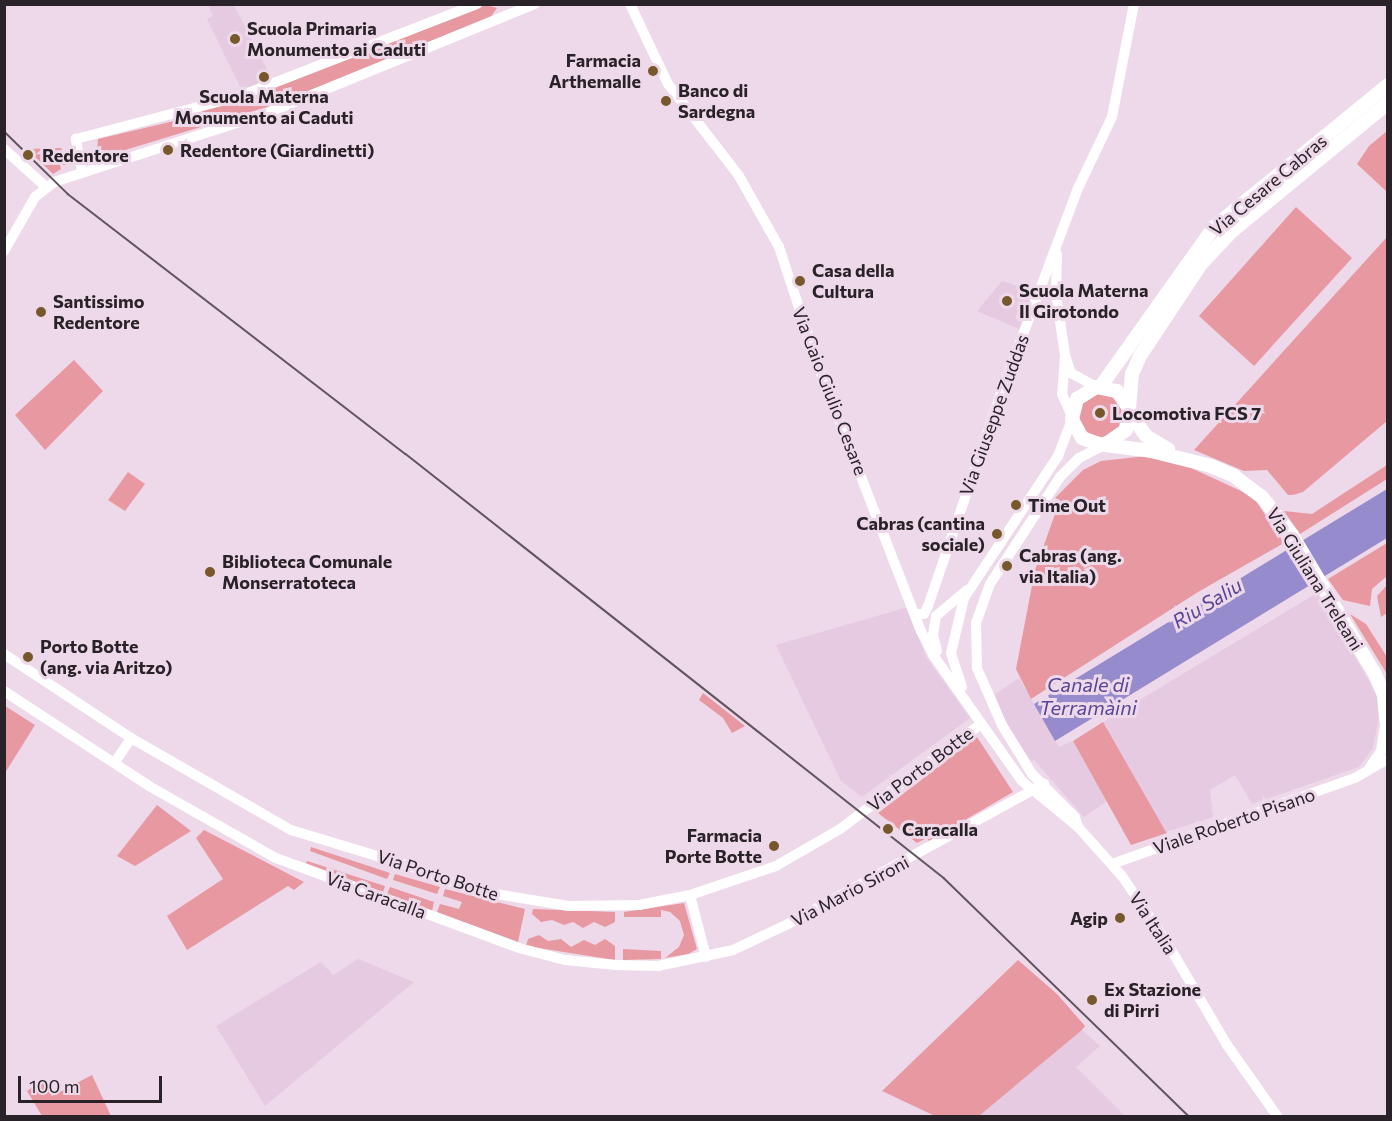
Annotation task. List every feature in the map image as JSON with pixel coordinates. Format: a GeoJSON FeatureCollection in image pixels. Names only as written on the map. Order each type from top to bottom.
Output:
{"type":"FeatureCollection","features":[{"type":"Feature","properties":{"kind":"main road","name":"Via Cesare Cabras"},"geometry":{"type":"LineString","coordinates":[[1099,387],[1214,227],[1388,85]]}},
{"type":"Feature","properties":{"kind":"main road","name":"Via Cesare Cabras"},"geometry":{"type":"LineString","coordinates":[[1129,410],[1131,387],[1140,356],[1201,264],[1232,231],[1388,103]]}},
{"type":"Feature","properties":{"kind":"main road"},"geometry":{"type":"LineString","coordinates":[[1099,387],[1117,392],[1129,410],[1121,437],[1103,445],[1082,438],[1072,417],[1077,399],[1099,387]]}},
{"type":"Feature","properties":{"kind":"main road"},"geometry":{"type":"LineString","coordinates":[[1131,387],[1142,430]]}},
{"type":"Feature","properties":{"kind":"main road","name":"Via Giuliana Treleani"},"geometry":{"type":"LineString","coordinates":[[1129,410],[1142,430],[1158,446],[1234,476],[1256,492],[1292,535],[1324,585],[1375,674],[1384,695],[1387,723]]}},
{"type":"Feature","properties":{"kind":"main road","name":"Via Giuliana Treleani"},"geometry":{"type":"LineString","coordinates":[[1103,445],[1185,458]]}},
{"type":"Feature","properties":{"kind":"main road","name":"Via Giuliana Treleani"},"geometry":{"type":"LineString","coordinates":[[1375,674],[1388,683]]}},
{"type":"Feature","properties":{"kind":"street"},"geometry":{"type":"LineString","coordinates":[[81,171],[76,140],[240,96],[477,4]]}},
{"type":"Feature","properties":{"kind":"street"},"geometry":{"type":"LineString","coordinates":[[4,251],[35,197],[46,187],[81,171],[265,114],[534,4]]}},
{"type":"Feature","properties":{"kind":"street","name":"Via Gaio Giulio Cesare"},"geometry":{"type":"LineString","coordinates":[[630,4],[668,84],[739,176],[779,247],[820,371],[910,599]]}},
{"type":"Feature","properties":{"kind":"street","name":"Via Giuseppe Zuddas"},"geometry":{"type":"LineString","coordinates":[[927,609],[1040,289],[1079,186],[1113,117],[1134,4]]}},
{"type":"Feature","properties":{"kind":"street"},"geometry":{"type":"LineString","coordinates":[[4,149],[46,187]]}},
{"type":"Feature","properties":{"kind":"street"},"geometry":{"type":"LineString","coordinates":[[1057,248],[1056,294],[1065,355],[1071,373],[1099,387]]}},
{"type":"Feature","properties":{"kind":"street"},"geometry":{"type":"LineString","coordinates":[[1040,289],[1050,286],[1056,294]]}},
{"type":"Feature","properties":{"kind":"street"},"geometry":{"type":"LineString","coordinates":[[981,724],[980,714],[957,681],[951,653],[959,612],[970,588],[1058,456],[1072,417],[1062,394],[1065,355]]}},
{"type":"Feature","properties":{"kind":"street","name":"Via Italia"},"geometry":{"type":"LineString","coordinates":[[1078,827],[1075,817],[1032,774],[991,704],[975,655],[976,623],[984,597],[1060,477],[1070,465],[1103,445]]}},
{"type":"Feature","properties":{"kind":"street"},"geometry":{"type":"LineString","coordinates":[[910,599],[927,609],[940,609],[970,588]]}},
{"type":"Feature","properties":{"kind":"street"},"geometry":{"type":"LineString","coordinates":[[910,599],[942,669],[981,724]]}},
{"type":"Feature","properties":{"kind":"street"},"geometry":{"type":"LineString","coordinates":[[915,614],[924,614],[927,609]]}},
{"type":"Feature","properties":{"kind":"street"},"geometry":{"type":"LineString","coordinates":[[940,609],[933,635],[942,669]]}},
{"type":"Feature","properties":{"kind":"street","name":"Via Porto Botte"},"geometry":{"type":"LineString","coordinates":[[4,654],[131,738],[291,830],[410,866],[472,890],[569,906],[639,905],[690,895],[753,876],[816,845],[981,724]]}},
{"type":"Feature","properties":{"kind":"street","name":"Via Caracalla"},"geometry":{"type":"LineString","coordinates":[[4,691],[236,838],[276,858],[536,953],[616,965],[658,966]]}},
{"type":"Feature","properties":{"kind":"street","name":"Viale Roberto Pisano"},"geometry":{"type":"LineString","coordinates":[[1355,778],[1381,751],[1387,723]]}},
{"type":"Feature","properties":{"kind":"street","name":"Via Italia"},"geometry":{"type":"LineString","coordinates":[[981,724],[1009,765],[1034,792],[1078,827],[1112,864],[1277,1116]]}},
{"type":"Feature","properties":{"kind":"street"},"geometry":{"type":"LineString","coordinates":[[115,762],[131,738]]}},
{"type":"Feature","properties":{"kind":"street","name":"Viale Roberto Pisano"},"geometry":{"type":"LineString","coordinates":[[1112,864],[1355,778],[1388,759]]}},
{"type":"Feature","properties":{"kind":"street","name":"Via Mario Sironi"},"geometry":{"type":"LineString","coordinates":[[658,966],[706,957],[788,924],[1034,792],[1044,784]]}},
{"type":"Feature","properties":{"kind":"street"},"geometry":{"type":"LineString","coordinates":[[690,895],[706,957]]}},
{"type":"Feature","properties":{"kind":"shaded area","name":"Scuola Primaria Monumento ai Caduti"},"geometry":{"type":"Polygon","coordinates":[[[208,5],[234,5],[272,79],[242,91],[207,19],[213,16],[208,5]]]}},
{"type":"Feature","properties":{"kind":"shaded area"},"geometry":{"type":"Polygon","coordinates":[[[486,5],[497,8],[488,21],[267,107],[102,157],[97,153],[98,139],[170,122],[252,95],[486,5]]]}},
{"type":"Feature","properties":{"kind":"shaded area"},"geometry":{"type":"Polygon","coordinates":[[[1387,131],[1387,192],[1357,164],[1369,146],[1387,131]]]}},
{"type":"Feature","properties":{"kind":"shaded area"},"geometry":{"type":"Polygon","coordinates":[[[61,148],[69,165],[60,165],[61,169],[53,174],[27,149],[61,148]]]}},
{"type":"Feature","properties":{"kind":"shaded area"},"geometry":{"type":"Polygon","coordinates":[[[1296,207],[1352,258],[1254,366],[1199,316],[1296,207]]]}},
{"type":"Feature","properties":{"kind":"shaded area"},"geometry":{"type":"Polygon","coordinates":[[[1387,237],[1387,421],[1303,492],[1293,495],[1288,495],[1267,470],[1244,471],[1194,450],[1387,237]]]}},
{"type":"Feature","properties":{"kind":"shaded area","name":"Scuola Materna Il Girotondo"},"geometry":{"type":"Polygon","coordinates":[[[1002,281],[1032,291],[1025,314],[1018,312],[1015,318],[1022,322],[1019,329],[977,311],[1002,281]]]}},
{"type":"Feature","properties":{"kind":"shaded area"},"geometry":{"type":"Polygon","coordinates":[[[74,360],[103,391],[45,450],[15,415],[74,360]]]}},
{"type":"Feature","properties":{"kind":"shaded area"},"geometry":{"type":"Polygon","coordinates":[[[1101,393],[1116,400],[1123,415],[1116,430],[1101,437],[1086,430],[1079,415],[1086,400],[1101,393]]]}},
{"type":"Feature","properties":{"kind":"shaded area"},"geometry":{"type":"Polygon","coordinates":[[[1146,456],[1189,467],[1241,491],[1256,501],[1284,543],[1198,592],[1031,699],[1016,669],[1035,570],[1060,500],[1055,498],[1083,470],[1101,461],[1146,456]]]}},
{"type":"Feature","properties":{"kind":"shaded area"},"geometry":{"type":"Polygon","coordinates":[[[1387,465],[1387,479],[1300,534],[1284,511],[1312,514],[1387,465]]]}},
{"type":"Feature","properties":{"kind":"shaded area"},"geometry":{"type":"Polygon","coordinates":[[[128,472],[145,484],[125,511],[108,500],[128,472]]]}},
{"type":"Feature","properties":{"kind":"shaded area"},"geometry":{"type":"Polygon","coordinates":[[[1387,543],[1387,576],[1372,589],[1370,606],[1343,600],[1328,579],[1387,543]]]}},
{"type":"Feature","properties":{"kind":"shaded area"},"geometry":{"type":"Polygon","coordinates":[[[1387,585],[1387,613],[1381,617],[1377,596],[1387,585]]]}},
{"type":"Feature","properties":{"kind":"shaded area"},"geometry":{"type":"Polygon","coordinates":[[[1317,593],[1378,696],[1379,717],[1373,748],[1359,767],[1252,804],[1235,775],[1210,790],[1213,817],[1166,832],[1103,722],[1317,593]]]}},
{"type":"Feature","properties":{"kind":"shaded area"},"geometry":{"type":"Polygon","coordinates":[[[908,607],[926,657],[970,718],[862,797],[841,781],[776,645],[908,607]]]}},
{"type":"Feature","properties":{"kind":"shaded area"},"geometry":{"type":"Polygon","coordinates":[[[1350,614],[1366,624],[1387,657],[1387,674],[1350,614]]]}},
{"type":"Feature","properties":{"kind":"shaded area"},"geometry":{"type":"Polygon","coordinates":[[[1019,678],[1059,747],[1073,741],[1107,801],[1084,817],[1034,760],[1031,761],[1001,716],[995,694],[1019,678]]]}},
{"type":"Feature","properties":{"kind":"shaded area"},"geometry":{"type":"Polygon","coordinates":[[[703,693],[745,726],[732,733],[723,718],[699,700],[703,693]]]}},
{"type":"Feature","properties":{"kind":"shaded area"},"geometry":{"type":"Polygon","coordinates":[[[5,706],[35,725],[5,773],[5,706]]]}},
{"type":"Feature","properties":{"kind":"shaded area"},"geometry":{"type":"Polygon","coordinates":[[[1103,722],[1167,833],[1131,845],[1073,741],[1103,722]]]}},
{"type":"Feature","properties":{"kind":"shaded area"},"geometry":{"type":"Polygon","coordinates":[[[977,737],[1013,792],[929,841],[927,838],[917,843],[878,813],[977,737]]]}},
{"type":"Feature","properties":{"kind":"shaded area"},"geometry":{"type":"Polygon","coordinates":[[[157,805],[191,831],[135,866],[117,856],[157,805]]]}},
{"type":"Feature","properties":{"kind":"shaded area"},"geometry":{"type":"Polygon","coordinates":[[[204,830],[304,882],[294,890],[288,886],[187,950],[167,916],[223,879],[196,838],[204,830]]]}},
{"type":"Feature","properties":{"kind":"shaded area"},"geometry":{"type":"Polygon","coordinates":[[[311,847],[390,873],[387,879],[310,851],[311,847]]]}},
{"type":"Feature","properties":{"kind":"shaded area"},"geometry":{"type":"Polygon","coordinates":[[[307,861],[385,886],[383,892],[306,863],[307,861]]]}},
{"type":"Feature","properties":{"kind":"shaded area"},"geometry":{"type":"Polygon","coordinates":[[[395,874],[440,887],[437,894],[393,880],[395,874]]]}},
{"type":"Feature","properties":{"kind":"shaded area"},"geometry":{"type":"Polygon","coordinates":[[[390,887],[434,902],[432,911],[387,894],[390,887]]]}},
{"type":"Feature","properties":{"kind":"shaded area"},"geometry":{"type":"Polygon","coordinates":[[[445,889],[525,909],[518,942],[437,912],[440,904],[459,909],[462,902],[443,896],[445,889]]]}},
{"type":"Feature","properties":{"kind":"shaded area"},"geometry":{"type":"Polygon","coordinates":[[[684,903],[697,949],[688,954],[665,958],[679,947],[684,935],[680,921],[670,912],[661,910],[661,917],[624,917],[624,912],[684,903]]]}},
{"type":"Feature","properties":{"kind":"shaded area"},"geometry":{"type":"Polygon","coordinates":[[[533,909],[615,912],[615,922],[605,927],[594,922],[583,928],[573,922],[564,925],[552,920],[541,922],[532,914],[533,909]]]}},
{"type":"Feature","properties":{"kind":"shaded area"},"geometry":{"type":"Polygon","coordinates":[[[539,935],[548,941],[561,939],[571,947],[584,940],[595,945],[605,939],[615,946],[615,960],[526,946],[528,939],[539,935]]]}},
{"type":"Feature","properties":{"kind":"shaded area"},"geometry":{"type":"Polygon","coordinates":[[[623,949],[661,951],[661,959],[623,960],[623,949]]]}},
{"type":"Feature","properties":{"kind":"shaded area"},"geometry":{"type":"Polygon","coordinates":[[[358,959],[414,982],[265,1106],[216,1026],[321,962],[333,975],[358,959]]]}},
{"type":"Feature","properties":{"kind":"shaded area"},"geometry":{"type":"Polygon","coordinates":[[[1018,960],[1057,994],[1085,1026],[1082,1030],[979,1116],[935,1116],[882,1091],[1018,960]]]}},
{"type":"Feature","properties":{"kind":"shaded area"},"geometry":{"type":"Polygon","coordinates":[[[1082,1030],[1100,1046],[1076,1067],[1125,1116],[979,1116],[1082,1030]]]}},
{"type":"Feature","properties":{"kind":"shaded area"},"geometry":{"type":"Polygon","coordinates":[[[92,1075],[111,1116],[42,1116],[27,1091],[41,1081],[52,1096],[92,1075]]]}},
{"type":"Feature","properties":{"kind":"water","name":"Canale di Terramàini"},"geometry":{"type":"Polygon","coordinates":[[[1387,489],[1387,538],[1055,741],[1034,704],[1387,489]]]}},
{"type":"Feature","properties":{"kind":"tram line"},"geometry":{"type":"LineString","coordinates":[[4,131],[68,194],[406,454],[944,878],[1189,1116]]}},
{"type":"Feature","properties":{"kind":"place","name":"Scuola Primaria Monumento ai Caduti"},"geometry":{"type":"Point","coordinates":[235,39]}},
{"type":"Feature","properties":{"kind":"place","name":"Farmacia Arthemalle"},"geometry":{"type":"Point","coordinates":[653,71]}},
{"type":"Feature","properties":{"kind":"place","name":"Scuola Materna Monumento ai Caduti"},"geometry":{"type":"Point","coordinates":[264,77]}},
{"type":"Feature","properties":{"kind":"place","name":"Banco di Sardegna"},"geometry":{"type":"Point","coordinates":[666,101]}},
{"type":"Feature","properties":{"kind":"place","name":"Redentore (Giardinetti)"},"geometry":{"type":"Point","coordinates":[168,150]}},
{"type":"Feature","properties":{"kind":"place","name":"Redentore"},"geometry":{"type":"Point","coordinates":[28,155]}},
{"type":"Feature","properties":{"kind":"place","name":"Casa della Cultura"},"geometry":{"type":"Point","coordinates":[800,281]}},
{"type":"Feature","properties":{"kind":"place","name":"Scuola Materna Il Girotondo"},"geometry":{"type":"Point","coordinates":[1007,301]}},
{"type":"Feature","properties":{"kind":"place","name":"Santissimo Redentore"},"geometry":{"type":"Point","coordinates":[41,312]}},
{"type":"Feature","properties":{"kind":"place","name":"Locomotiva FCS 7"},"geometry":{"type":"Point","coordinates":[1100,413]}},
{"type":"Feature","properties":{"kind":"place","name":"Time Out"},"geometry":{"type":"Point","coordinates":[1016,505]}},
{"type":"Feature","properties":{"kind":"place","name":"Cabras (cantina sociale)"},"geometry":{"type":"Point","coordinates":[997,534]}},
{"type":"Feature","properties":{"kind":"place","name":"Cabras (ang. via Italia)"},"geometry":{"type":"Point","coordinates":[1007,566]}},
{"type":"Feature","properties":{"kind":"place","name":"Biblioteca Comunale Monserratoteca"},"geometry":{"type":"Point","coordinates":[210,572]}},
{"type":"Feature","properties":{"kind":"place","name":"Porto Botte (ang. via Aritzo)"},"geometry":{"type":"Point","coordinates":[28,657]}},
{"type":"Feature","properties":{"kind":"place","name":"Caracalla"},"geometry":{"type":"Point","coordinates":[888,829]}},
{"type":"Feature","properties":{"kind":"place","name":"Farmacia Porte Botte"},"geometry":{"type":"Point","coordinates":[774,846]}},
{"type":"Feature","properties":{"kind":"place","name":"Agip"},"geometry":{"type":"Point","coordinates":[1120,918]}},
{"type":"Feature","properties":{"kind":"place","name":"Ex Stazione di Pirri"},"geometry":{"type":"Point","coordinates":[1092,1000]}},
{"type":"Feature","properties":{"kind":"water label","name":"Riu Saliu"},"geometry":{"type":"Point","coordinates":[1207,603]}}]}
